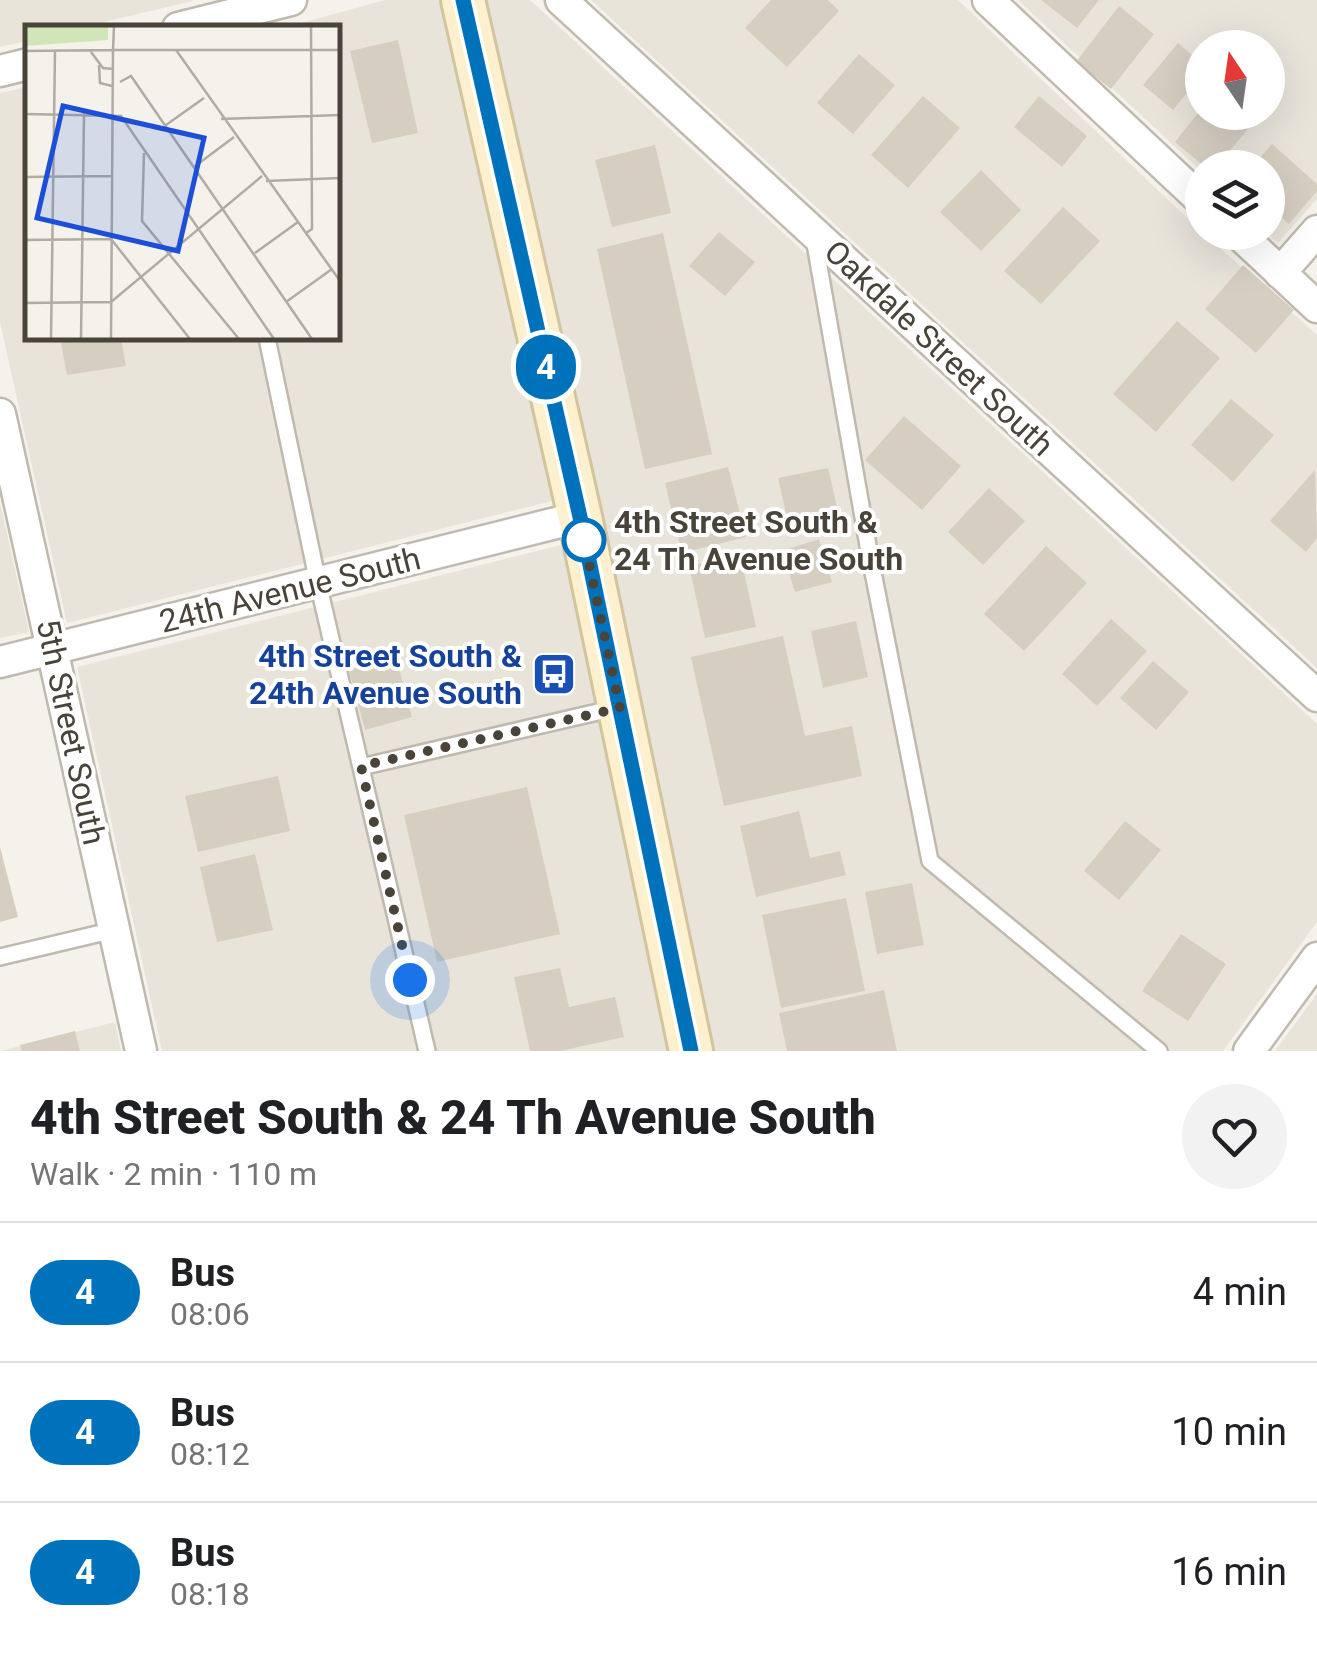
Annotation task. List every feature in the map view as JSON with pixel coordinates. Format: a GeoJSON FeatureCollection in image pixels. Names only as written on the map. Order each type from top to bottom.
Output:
{"type":"FeatureCollection","features":[{"type":"Feature","properties":{"kind":"street"},"geometry":{"type":"LineString","coordinates":[[198,25],[291,0]]}},
{"type":"Feature","properties":{"kind":"street"},"geometry":{"type":"LineString","coordinates":[[462,0],[580,517],[691,1051]]}},
{"type":"Feature","properties":{"kind":"street","name":"Oakdale Street South"},"geometry":{"type":"LineString","coordinates":[[560,0],[1317,696]]}},
{"type":"Feature","properties":{"kind":"street"},"geometry":{"type":"LineString","coordinates":[[988,0],[1185,185]]}},
{"type":"Feature","properties":{"kind":"street"},"geometry":{"type":"LineString","coordinates":[[0,71],[25,65]]}},
{"type":"Feature","properties":{"kind":"street"},"geometry":{"type":"LineString","coordinates":[[1280,273],[1317,231]]}},
{"type":"Feature","properties":{"kind":"street"},"geometry":{"type":"LineString","coordinates":[[1255,250],[1317,307]]}},
{"type":"Feature","properties":{"kind":"street","name":"5th Street South"},"geometry":{"type":"LineString","coordinates":[[0,414],[141,1051]]}},
{"type":"Feature","properties":{"kind":"street","name":"24th Avenue South"},"geometry":{"type":"LineString","coordinates":[[0,662],[580,517]]}},
{"type":"Feature","properties":{"kind":"street"},"geometry":{"type":"LineString","coordinates":[[1249,1051],[1317,958]]}},
{"type":"Feature","properties":{"kind":"lane"},"geometry":{"type":"LineString","coordinates":[[812,232],[930,861],[1159,1051]]}},
{"type":"Feature","properties":{"kind":"lane"},"geometry":{"type":"LineString","coordinates":[[268,340],[318,583],[427,1051]]}},
{"type":"Feature","properties":{"kind":"lane"},"geometry":{"type":"LineString","coordinates":[[361,766],[620,708]]}},
{"type":"Feature","properties":{"kind":"lane"},"geometry":{"type":"LineString","coordinates":[[0,957],[114,930]]}},
{"type":"Feature","properties":{"kind":"shaded area"},"geometry":{"type":"Polygon","coordinates":[[[0,0],[193,1],[91,25],[25,25],[25,41],[0,47],[0,0]]]}},
{"type":"Feature","properties":{"kind":"shaded area"},"geometry":{"type":"Polygon","coordinates":[[[385,0],[442,0],[556,500],[67,623],[0,322],[0,93],[25,87],[25,340],[340,340],[340,25],[294,25],[385,0]]]}},
{"type":"Feature","properties":{"kind":"shaded area"},"geometry":{"type":"Polygon","coordinates":[[[483,0],[530,0],[1317,724],[1317,922],[1223,1051],[712,1051],[605,534],[483,0]]]}},
{"type":"Feature","properties":{"kind":"shaded area"},"geometry":{"type":"Polygon","coordinates":[[[591,0],[958,0],[1185,216],[1185,250],[1222,250],[1317,335],[1317,668],[591,0]]]}},
{"type":"Feature","properties":{"kind":"shaded area"},"geometry":{"type":"Polygon","coordinates":[[[1018,0],[1317,0],[1317,199],[1285,235],[1285,150],[1185,150],[1185,156],[1018,0]]]}},
{"type":"Feature","properties":{"kind":"shaded area"},"geometry":{"type":"Polygon","coordinates":[[[0,503],[29,632],[0,638],[0,503]]]}},
{"type":"Feature","properties":{"kind":"shaded area"},"geometry":{"type":"Polygon","coordinates":[[[565,544],[671,1051],[162,1051],[77,667],[565,544]]]}},
{"type":"Feature","properties":{"kind":"shaded area"},"geometry":{"type":"Polygon","coordinates":[[[1317,994],[1317,1051],[1275,1051],[1317,994]]]}},
{"type":"Feature","properties":{"kind":"shaded area"},"geometry":{"type":"Polygon","coordinates":[[[115,1022],[121,1051],[0,1051],[115,1022]]]}},
{"type":"Feature","properties":{"kind":"building"},"geometry":{"type":"Polygon","coordinates":[[[771,0],[828,0],[839,11],[787,67],[745,28],[771,0]]]}},
{"type":"Feature","properties":{"kind":"building"},"geometry":{"type":"Polygon","coordinates":[[[1041,0],[1099,0],[1077,28],[1041,0]]]}},
{"type":"Feature","properties":{"kind":"building"},"geometry":{"type":"Polygon","coordinates":[[[1119,6],[1154,34],[1111,89],[1076,62],[1119,6]]]}},
{"type":"Feature","properties":{"kind":"building"},"geometry":{"type":"Polygon","coordinates":[[[398,40],[418,133],[372,143],[350,51],[398,40]]]}},
{"type":"Feature","properties":{"kind":"building"},"geometry":{"type":"Polygon","coordinates":[[[1178,43],[1185,49],[1185,95],[1173,110],[1143,85],[1178,43]]]}},
{"type":"Feature","properties":{"kind":"building"},"geometry":{"type":"Polygon","coordinates":[[[859,54],[895,85],[853,134],[817,103],[859,54]]]}},
{"type":"Feature","properties":{"kind":"building"},"geometry":{"type":"Polygon","coordinates":[[[923,96],[960,128],[908,188],[871,155],[923,96]]]}},
{"type":"Feature","properties":{"kind":"building"},"geometry":{"type":"Polygon","coordinates":[[[1039,96],[1087,136],[1062,167],[1014,127],[1039,96]]]}},
{"type":"Feature","properties":{"kind":"building"},"geometry":{"type":"Polygon","coordinates":[[[1185,129],[1247,130],[1231,150],[1185,150],[1175,142],[1185,129]]]}},
{"type":"Feature","properties":{"kind":"building"},"geometry":{"type":"Polygon","coordinates":[[[655,145],[671,213],[612,227],[595,160],[655,145]]]}},
{"type":"Feature","properties":{"kind":"building"},"geometry":{"type":"Polygon","coordinates":[[[1285,156],[1317,184],[1317,191],[1289,224],[1285,220],[1285,156]]]}},
{"type":"Feature","properties":{"kind":"building"},"geometry":{"type":"Polygon","coordinates":[[[981,170],[1021,210],[981,251],[940,212],[981,170]]]}},
{"type":"Feature","properties":{"kind":"building"},"geometry":{"type":"Polygon","coordinates":[[[1063,207],[1100,241],[1041,304],[1004,271],[1063,207]]]}},
{"type":"Feature","properties":{"kind":"building"},"geometry":{"type":"Polygon","coordinates":[[[719,232],[755,262],[725,296],[689,266],[719,232]]]}},
{"type":"Feature","properties":{"kind":"building"},"geometry":{"type":"Polygon","coordinates":[[[663,233],[712,454],[645,469],[597,249],[663,233]]]}},
{"type":"Feature","properties":{"kind":"building"},"geometry":{"type":"Polygon","coordinates":[[[1243,265],[1294,310],[1256,353],[1205,309],[1243,265]]]}},
{"type":"Feature","properties":{"kind":"building"},"geometry":{"type":"Polygon","coordinates":[[[1177,321],[1220,358],[1156,432],[1113,394],[1177,321]]]}},
{"type":"Feature","properties":{"kind":"building"},"geometry":{"type":"Polygon","coordinates":[[[60,340],[121,340],[126,366],[67,375],[60,340]]]}},
{"type":"Feature","properties":{"kind":"building"},"geometry":{"type":"Polygon","coordinates":[[[1231,399],[1274,435],[1233,482],[1191,445],[1231,399]]]}},
{"type":"Feature","properties":{"kind":"building"},"geometry":{"type":"Polygon","coordinates":[[[904,416],[961,466],[922,510],[865,460],[904,416]]]}},
{"type":"Feature","properties":{"kind":"building"},"geometry":{"type":"Polygon","coordinates":[[[728,467],[746,537],[682,553],[665,483],[728,467]]]}},
{"type":"Feature","properties":{"kind":"building"},"geometry":{"type":"Polygon","coordinates":[[[828,468],[838,511],[788,522],[778,478],[828,468]]]}},
{"type":"Feature","properties":{"kind":"building"},"geometry":{"type":"Polygon","coordinates":[[[1315,470],[1317,538],[1306,552],[1270,521],[1315,470]]]}},
{"type":"Feature","properties":{"kind":"building"},"geometry":{"type":"Polygon","coordinates":[[[989,488],[1025,521],[983,565],[948,532],[989,488]]]}},
{"type":"Feature","properties":{"kind":"building"},"geometry":{"type":"Polygon","coordinates":[[[819,539],[832,582],[795,592],[782,551],[819,539]]]}},
{"type":"Feature","properties":{"kind":"building"},"geometry":{"type":"Polygon","coordinates":[[[1046,546],[1087,583],[1024,651],[984,614],[1046,546]]]}},
{"type":"Feature","properties":{"kind":"building"},"geometry":{"type":"Polygon","coordinates":[[[740,554],[756,627],[705,638],[689,566],[740,554]]]}},
{"type":"Feature","properties":{"kind":"building"},"geometry":{"type":"Polygon","coordinates":[[[1111,619],[1147,651],[1097,706],[1062,674],[1111,619]]]}},
{"type":"Feature","properties":{"kind":"building"},"geometry":{"type":"Polygon","coordinates":[[[856,621],[868,677],[823,688],[811,631],[856,621]]]}},
{"type":"Feature","properties":{"kind":"building"},"geometry":{"type":"Polygon","coordinates":[[[783,636],[805,736],[852,726],[862,776],[724,806],[691,657],[783,636]]]}},
{"type":"Feature","properties":{"kind":"building"},"geometry":{"type":"Polygon","coordinates":[[[396,657],[412,717],[365,730],[349,670],[396,657]]]}},
{"type":"Feature","properties":{"kind":"building"},"geometry":{"type":"Polygon","coordinates":[[[1153,661],[1189,692],[1156,730],[1120,698],[1153,661]]]}},
{"type":"Feature","properties":{"kind":"building"},"geometry":{"type":"Polygon","coordinates":[[[278,776],[290,831],[198,852],[185,796],[278,776]]]}},
{"type":"Feature","properties":{"kind":"building"},"geometry":{"type":"Polygon","coordinates":[[[527,787],[560,934],[437,962],[404,815],[527,787]]]}},
{"type":"Feature","properties":{"kind":"building"},"geometry":{"type":"Polygon","coordinates":[[[799,811],[810,858],[840,851],[846,875],[756,897],[740,826],[799,811]]]}},
{"type":"Feature","properties":{"kind":"building"},"geometry":{"type":"Polygon","coordinates":[[[1125,821],[1161,850],[1119,900],[1084,871],[1125,821]]]}},
{"type":"Feature","properties":{"kind":"building"},"geometry":{"type":"Polygon","coordinates":[[[0,847],[18,917],[0,922],[0,847]]]}},
{"type":"Feature","properties":{"kind":"building"},"geometry":{"type":"Polygon","coordinates":[[[255,854],[273,930],[217,942],[200,867],[255,854]]]}},
{"type":"Feature","properties":{"kind":"building"},"geometry":{"type":"Polygon","coordinates":[[[912,883],[924,945],[877,954],[865,892],[912,883]]]}},
{"type":"Feature","properties":{"kind":"building"},"geometry":{"type":"Polygon","coordinates":[[[846,898],[865,991],[781,1008],[762,915],[846,898]]]}},
{"type":"Feature","properties":{"kind":"building"},"geometry":{"type":"Polygon","coordinates":[[[1181,934],[1226,964],[1188,1021],[1142,991],[1181,934]]]}},
{"type":"Feature","properties":{"kind":"building"},"geometry":{"type":"Polygon","coordinates":[[[560,968],[569,1007],[615,997],[624,1037],[560,1051],[530,1051],[514,977],[560,968]]]}},
{"type":"Feature","properties":{"kind":"building"},"geometry":{"type":"Polygon","coordinates":[[[884,990],[897,1051],[787,1051],[779,1013],[884,990]]]}},
{"type":"Feature","properties":{"kind":"building"},"geometry":{"type":"Polygon","coordinates":[[[75,1031],[80,1051],[22,1051],[20,1045],[75,1031]]]}},
{"type":"Feature","properties":{"kind":"bus line","name":"4"},"geometry":{"type":"LineString","coordinates":[[463,0],[580,517],[691,1051]]}},
{"type":"Feature","properties":{"kind":"place","name":"4th Street South & 24 Th Avenue South"},"geometry":{"type":"Point","coordinates":[584,540]}},
{"type":"Feature","properties":{"kind":"place","name":"4th Street South & 24th Avenue South"},"geometry":{"type":"Point","coordinates":[554,674]}},
{"type":"Feature","properties":{"kind":"route"},"geometry":{"type":"LineString","coordinates":[[410,980],[361,766],[620,708],[584,540]]}}]}
